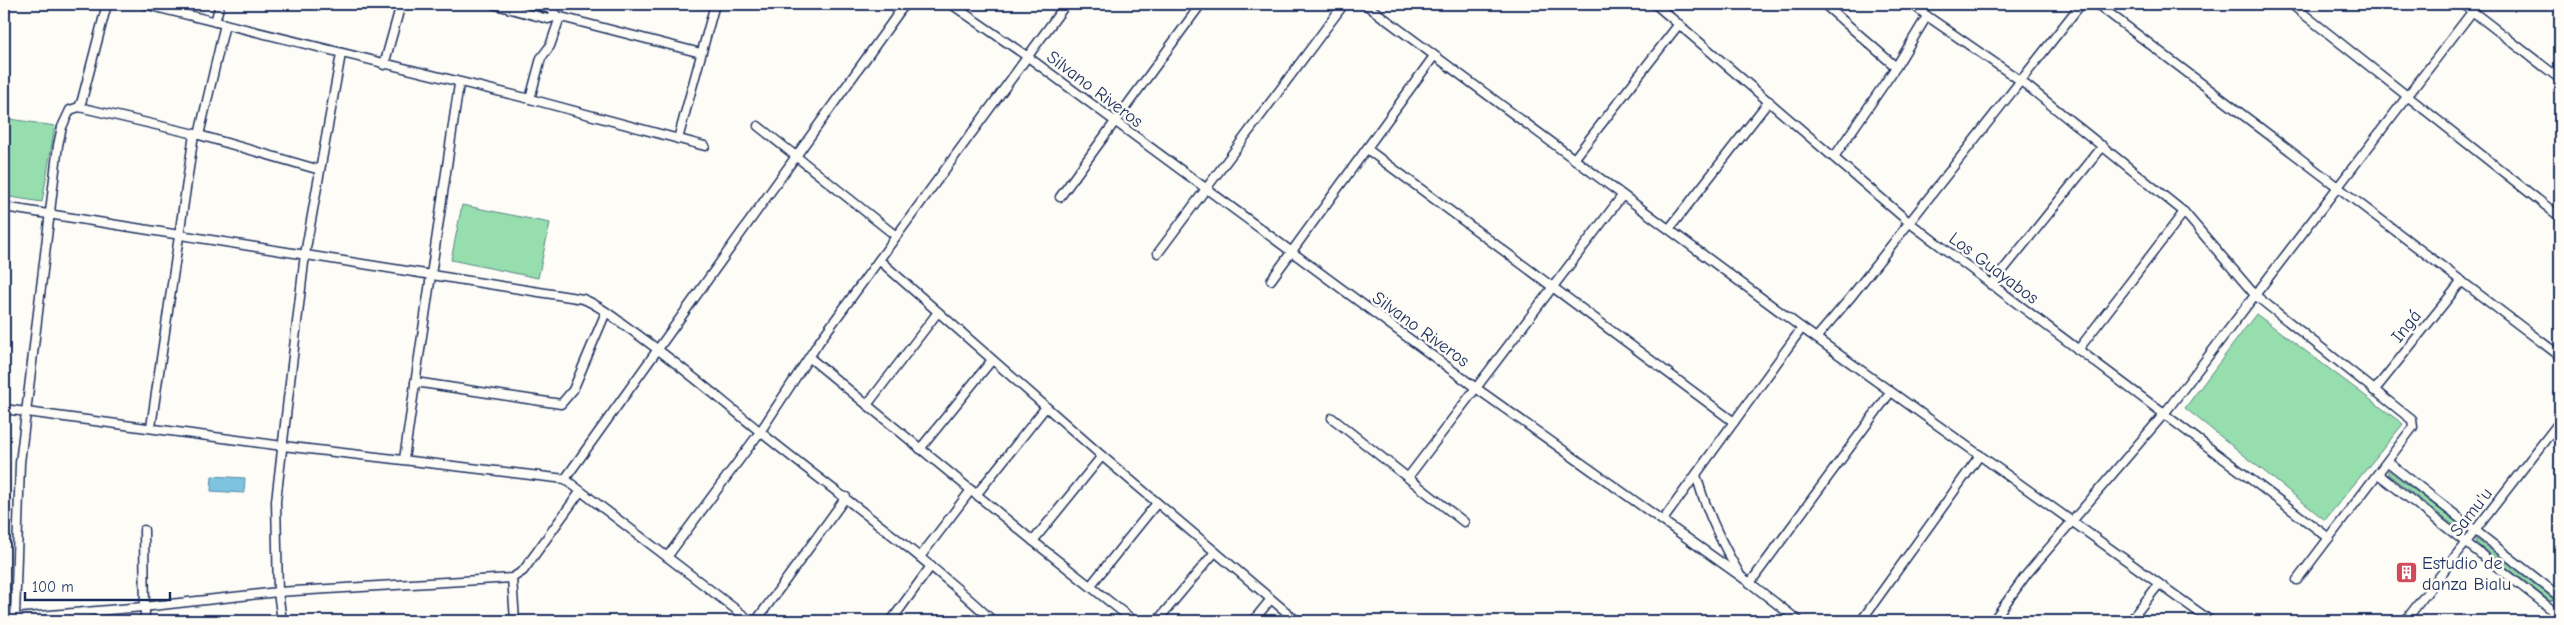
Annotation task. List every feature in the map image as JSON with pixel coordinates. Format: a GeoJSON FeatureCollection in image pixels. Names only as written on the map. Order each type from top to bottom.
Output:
{"type":"FeatureCollection","features":[{"type":"Feature","properties":{"kind":"street"},"geometry":{"type":"LineString","coordinates":[[79,107],[106,4]]}},
{"type":"Feature","properties":{"kind":"street"},"geometry":{"type":"LineString","coordinates":[[143,4],[459,84],[530,99],[705,146]]}},
{"type":"Feature","properties":{"kind":"street"},"geometry":{"type":"LineString","coordinates":[[215,22],[220,4]]}},
{"type":"Feature","properties":{"kind":"street"},"geometry":{"type":"LineString","coordinates":[[384,65],[401,4]]}},
{"type":"Feature","properties":{"kind":"street"},"geometry":{"type":"LineString","coordinates":[[492,4],[548,19],[558,16],[702,52]]}},
{"type":"Feature","properties":{"kind":"street"},"geometry":{"type":"LineString","coordinates":[[532,4],[551,9],[558,16]]}},
{"type":"Feature","properties":{"kind":"street"},"geometry":{"type":"LineString","coordinates":[[678,139],[715,4]]}},
{"type":"Feature","properties":{"kind":"street"},"geometry":{"type":"LineString","coordinates":[[565,479],[905,4]]}},
{"type":"Feature","properties":{"kind":"street","name":"Silvano Riveros"},"geometry":{"type":"LineString","coordinates":[[951,4],[1028,57],[1114,123],[1476,388],[1663,520],[1799,621]]}},
{"type":"Feature","properties":{"kind":"street"},"geometry":{"type":"LineString","coordinates":[[667,557],[760,432],[896,236],[1066,4]]}},
{"type":"Feature","properties":{"kind":"street"},"geometry":{"type":"LineString","coordinates":[[1060,197],[1201,4]]}},
{"type":"Feature","properties":{"kind":"street"},"geometry":{"type":"LineString","coordinates":[[1158,253],[1344,4]]}},
{"type":"Feature","properties":{"kind":"street"},"geometry":{"type":"LineString","coordinates":[[1365,4],[1890,393],[1980,455],[2211,621]]}},
{"type":"Feature","properties":{"kind":"street","name":"Los Guayabos"},"geometry":{"type":"LineString","coordinates":[[1656,4],[1910,222],[2329,538]]}},
{"type":"Feature","properties":{"kind":"street"},"geometry":{"type":"LineString","coordinates":[[1824,4],[1896,67]]}},
{"type":"Feature","properties":{"kind":"street"},"geometry":{"type":"LineString","coordinates":[[1913,4],[1927,16],[2021,81],[2184,212],[2255,294],[2414,423],[2388,462],[2297,580]]}},
{"type":"Feature","properties":{"kind":"street"},"geometry":{"type":"LineString","coordinates":[[1816,338],[2082,4]]}},
{"type":"Feature","properties":{"kind":"street"},"geometry":{"type":"LineString","coordinates":[[2097,4],[2560,356]]}},
{"type":"Feature","properties":{"kind":"street"},"geometry":{"type":"LineString","coordinates":[[2291,4],[2560,217]]}},
{"type":"Feature","properties":{"kind":"street"},"geometry":{"type":"LineString","coordinates":[[2463,4],[2560,78]]}},
{"type":"Feature","properties":{"kind":"street"},"geometry":{"type":"LineString","coordinates":[[1993,621],[2026,575],[2164,414],[2478,4]]}},
{"type":"Feature","properties":{"kind":"street"},"geometry":{"type":"LineString","coordinates":[[530,99],[541,58],[550,46],[558,16]]}},
{"type":"Feature","properties":{"kind":"street"},"geometry":{"type":"LineString","coordinates":[[1834,157],[1896,67],[1927,16]]}},
{"type":"Feature","properties":{"kind":"street"},"geometry":{"type":"LineString","coordinates":[[151,427],[179,234],[196,135],[225,24]]}},
{"type":"Feature","properties":{"kind":"street"},"geometry":{"type":"LineString","coordinates":[[1574,159],[1679,24]]}},
{"type":"Feature","properties":{"kind":"street"},"geometry":{"type":"LineString","coordinates":[[282,621],[278,592],[276,501],[305,254],[341,54]]}},
{"type":"Feature","properties":{"kind":"street"},"geometry":{"type":"LineString","coordinates":[[1271,280],[1434,56]]}},
{"type":"Feature","properties":{"kind":"street"},"geometry":{"type":"LineString","coordinates":[[404,460],[459,84]]}},
{"type":"Feature","properties":{"kind":"street"},"geometry":{"type":"LineString","coordinates":[[1669,229],[1769,101]]}},
{"type":"Feature","properties":{"kind":"street"},"geometry":{"type":"LineString","coordinates":[[15,617],[16,514],[26,411],[51,214],[52,187],[62,127],[70,110],[79,107],[196,135],[320,170]]}},
{"type":"Feature","properties":{"kind":"street"},"geometry":{"type":"LineString","coordinates":[[758,126],[896,236]]}},
{"type":"Feature","properties":{"kind":"street"},"geometry":{"type":"LineString","coordinates":[[1992,285],[2103,146]]}},
{"type":"Feature","properties":{"kind":"street"},"geometry":{"type":"LineString","coordinates":[[1367,149],[1734,422]]}},
{"type":"Feature","properties":{"kind":"street"},"geometry":{"type":"LineString","coordinates":[[1409,476],[1622,196]]}},
{"type":"Feature","properties":{"kind":"street"},"geometry":{"type":"LineString","coordinates":[[4,207],[583,299],[595,304],[658,348],[760,432],[932,566],[994,621]]}},
{"type":"Feature","properties":{"kind":"street"},"geometry":{"type":"LineString","coordinates":[[2078,350],[2184,212]]}},
{"type":"Feature","properties":{"kind":"street"},"geometry":{"type":"LineString","coordinates":[[879,260],[1102,456],[1297,621]]}},
{"type":"Feature","properties":{"kind":"street","name":"Ingá"},"geometry":{"type":"LineString","coordinates":[[2374,390],[2462,281]]}},
{"type":"Feature","properties":{"kind":"street"},"geometry":{"type":"LineString","coordinates":[[415,382],[561,404],[572,390],[606,312]]}},
{"type":"Feature","properties":{"kind":"street"},"geometry":{"type":"LineString","coordinates":[[866,404],[938,312]]}},
{"type":"Feature","properties":{"kind":"street"},"geometry":{"type":"LineString","coordinates":[[1663,520],[1802,328]]}},
{"type":"Feature","properties":{"kind":"street"},"geometry":{"type":"LineString","coordinates":[[810,358],[1033,541],[1091,585],[1134,621]]}},
{"type":"Feature","properties":{"kind":"street"},"geometry":{"type":"LineString","coordinates":[[920,449],[992,360]]}},
{"type":"Feature","properties":{"kind":"street"},"geometry":{"type":"LineString","coordinates":[[1750,583],[1890,393]]}},
{"type":"Feature","properties":{"kind":"street"},"geometry":{"type":"LineString","coordinates":[[920,557],[1046,407]]}},
{"type":"Feature","properties":{"kind":"street"},"geometry":{"type":"LineString","coordinates":[[4,409],[283,446],[565,479],[751,621]]}},
{"type":"Feature","properties":{"kind":"street"},"geometry":{"type":"LineString","coordinates":[[1332,418],[1409,476],[1464,522]]}},
{"type":"Feature","properties":{"kind":"street","name":"Samu'u"},"geometry":{"type":"LineString","coordinates":[[2405,621],[2560,422]]}},
{"type":"Feature","properties":{"kind":"street"},"geometry":{"type":"LineString","coordinates":[[1861,621],[1980,455]]}},
{"type":"Feature","properties":{"kind":"street"},"geometry":{"type":"LineString","coordinates":[[1033,541],[1102,456]]}},
{"type":"Feature","properties":{"kind":"street"},"geometry":{"type":"LineString","coordinates":[[2388,462],[2560,597]]}},
{"type":"Feature","properties":{"kind":"street"},"geometry":{"type":"LineString","coordinates":[[2378,474],[2558,614]]}},
{"type":"Feature","properties":{"kind":"street"},"geometry":{"type":"LineString","coordinates":[[1696,475],[1704,504],[1717,534],[1740,576]]}},
{"type":"Feature","properties":{"kind":"street"},"geometry":{"type":"LineString","coordinates":[[4,619],[143,607],[278,592],[512,578],[523,571],[580,492]]}},
{"type":"Feature","properties":{"kind":"street"},"geometry":{"type":"LineString","coordinates":[[756,621],[846,498]]}},
{"type":"Feature","properties":{"kind":"street"},"geometry":{"type":"LineString","coordinates":[[1091,585],[1157,503]]}},
{"type":"Feature","properties":{"kind":"street"},"geometry":{"type":"LineString","coordinates":[[144,530],[143,607],[145,621]]}},
{"type":"Feature","properties":{"kind":"street"},"geometry":{"type":"LineString","coordinates":[[1157,621],[1215,552]]}},
{"type":"Feature","properties":{"kind":"street"},"geometry":{"type":"LineString","coordinates":[[891,621],[932,566]]}},
{"type":"Feature","properties":{"kind":"street"},"geometry":{"type":"LineString","coordinates":[[512,578],[516,621]]}},
{"type":"Feature","properties":{"kind":"street"},"geometry":{"type":"LineString","coordinates":[[2130,621],[2159,584]]}},
{"type":"Feature","properties":{"kind":"street"},"geometry":{"type":"LineString","coordinates":[[1252,621],[1271,599]]}},
{"type":"Feature","properties":{"kind":"street"},"geometry":{"type":"LineString","coordinates":[[2548,621],[2558,614],[2560,605]]}},
{"type":"Feature","properties":{"kind":"green space"},"geometry":{"type":"Polygon","coordinates":[[[507,4],[516,4],[551,15],[549,15],[507,4]]]}},
{"type":"Feature","properties":{"kind":"green space"},"geometry":{"type":"Polygon","coordinates":[[[4,118],[55,126],[42,202],[4,196],[4,118]]]}},
{"type":"Feature","properties":{"kind":"green space"},"geometry":{"type":"Polygon","coordinates":[[[462,205],[550,223],[538,278],[451,260],[462,205]]]}},
{"type":"Feature","properties":{"kind":"green space"},"geometry":{"type":"Polygon","coordinates":[[[2256,314],[2403,424],[2325,520],[2185,408],[2256,314]]]}},
{"type":"Feature","properties":{"kind":"green space"},"geometry":{"type":"Polygon","coordinates":[[[2388,470],[2460,525],[2460,527],[2457,528],[2388,474],[2388,470]]]}},
{"type":"Feature","properties":{"kind":"green space"},"geometry":{"type":"Polygon","coordinates":[[[2476,539],[2553,600],[2550,601],[2476,543],[2476,539]]]}},
{"type":"Feature","properties":{"kind":"water"},"geometry":{"type":"Polygon","coordinates":[[[212,476],[245,478],[244,493],[211,491],[212,476]]]}},
{"type":"Feature","properties":{"kind":"place","name":"Estudio de danza Bialu"},"geometry":{"type":"Point","coordinates":[2406,573]}}]}
